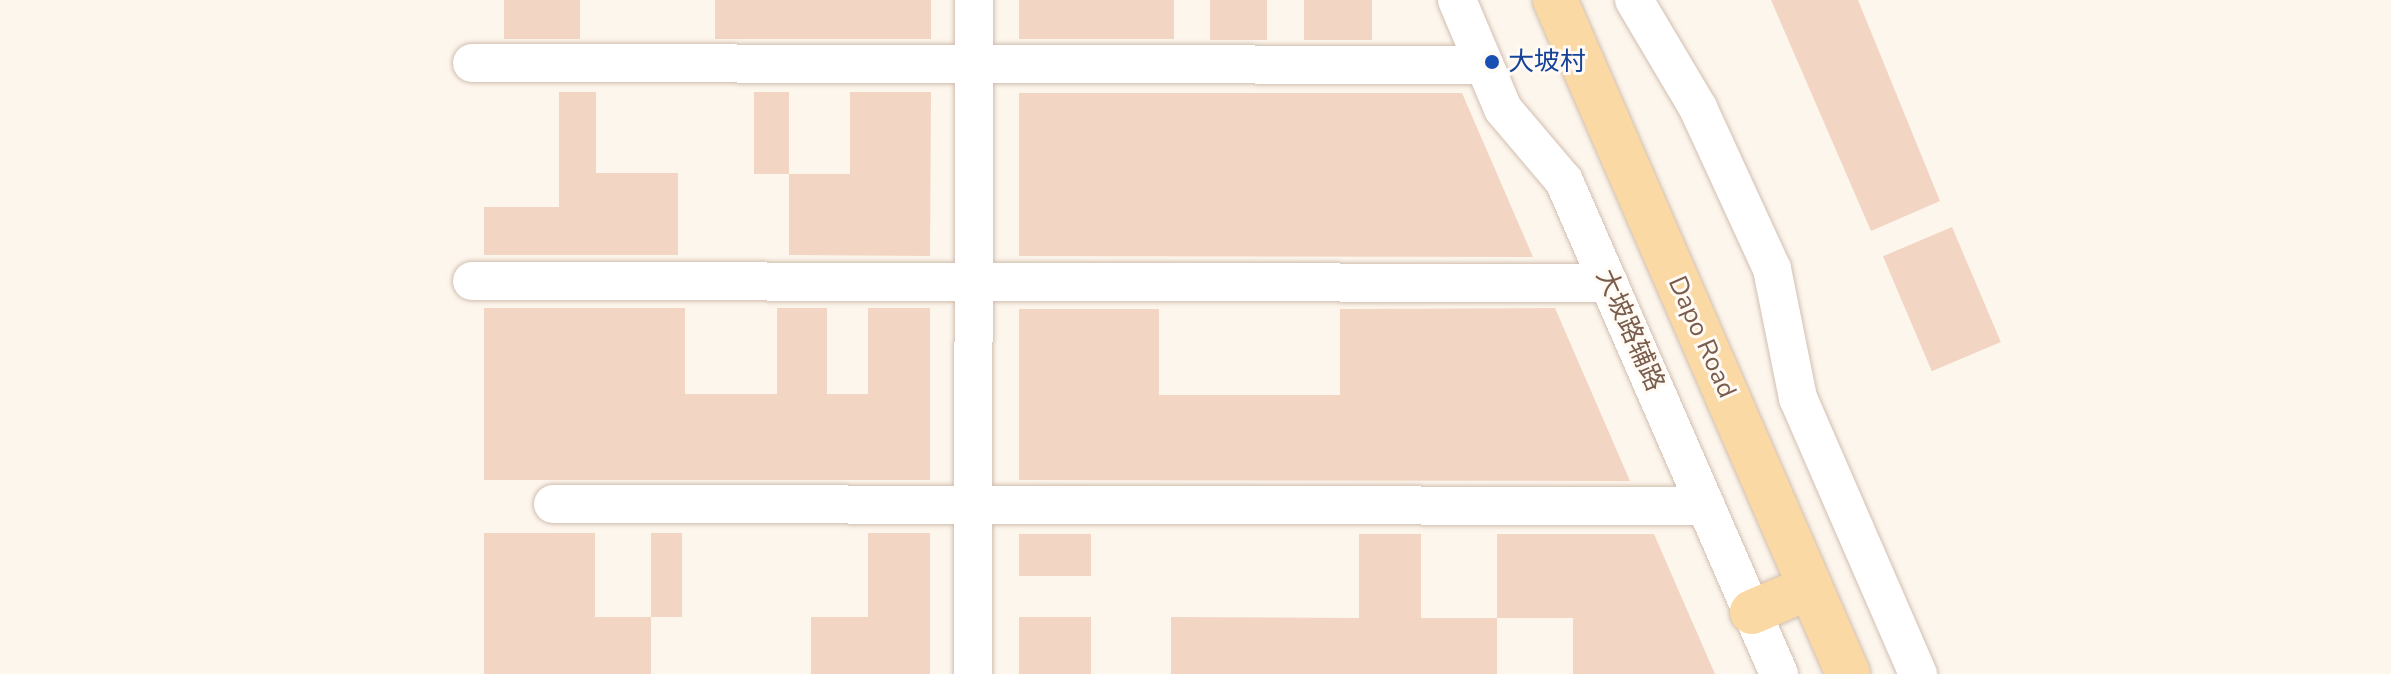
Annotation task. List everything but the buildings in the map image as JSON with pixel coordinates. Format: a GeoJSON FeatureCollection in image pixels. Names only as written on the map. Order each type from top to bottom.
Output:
{"type":"FeatureCollection","features":[{"type":"Feature","properties":{"kind":"main road"},"geometry":{"type":"LineString","coordinates":[[1529,0],[1582,61]]}},
{"type":"Feature","properties":{"kind":"main road","name":"Dapo Road"},"geometry":{"type":"LineString","coordinates":[[1555,0],[1848,674]]}},
{"type":"Feature","properties":{"kind":"main road"},"geometry":{"type":"LineString","coordinates":[[1582,61],[1589,0]]}},
{"type":"Feature","properties":{"kind":"main road"},"geometry":{"type":"LineString","coordinates":[[1752,612],[1810,587]]}},
{"type":"Feature","properties":{"kind":"street"},"geometry":{"type":"LineString","coordinates":[[973,674],[974,0]]}},
{"type":"Feature","properties":{"kind":"street","name":"大坡路辅路"},"geometry":{"type":"LineString","coordinates":[[1457,0],[1503,109],[1564,181],[1779,674]]}},
{"type":"Feature","properties":{"kind":"street"},"geometry":{"type":"LineString","coordinates":[[1634,0],[1698,108],[1772,269],[1798,398],[1918,674]]}},
{"type":"Feature","properties":{"kind":"street"},"geometry":{"type":"LineString","coordinates":[[472,63],[1484,65]]}},
{"type":"Feature","properties":{"kind":"street"},"geometry":{"type":"LineString","coordinates":[[472,281],[1609,283]]}},
{"type":"Feature","properties":{"kind":"street"},"geometry":{"type":"LineString","coordinates":[[553,504],[1706,506]]}},
{"type":"Feature","properties":{"kind":"place","name":"大坡村"},"geometry":{"type":"Point","coordinates":[1492,62]}}]}
